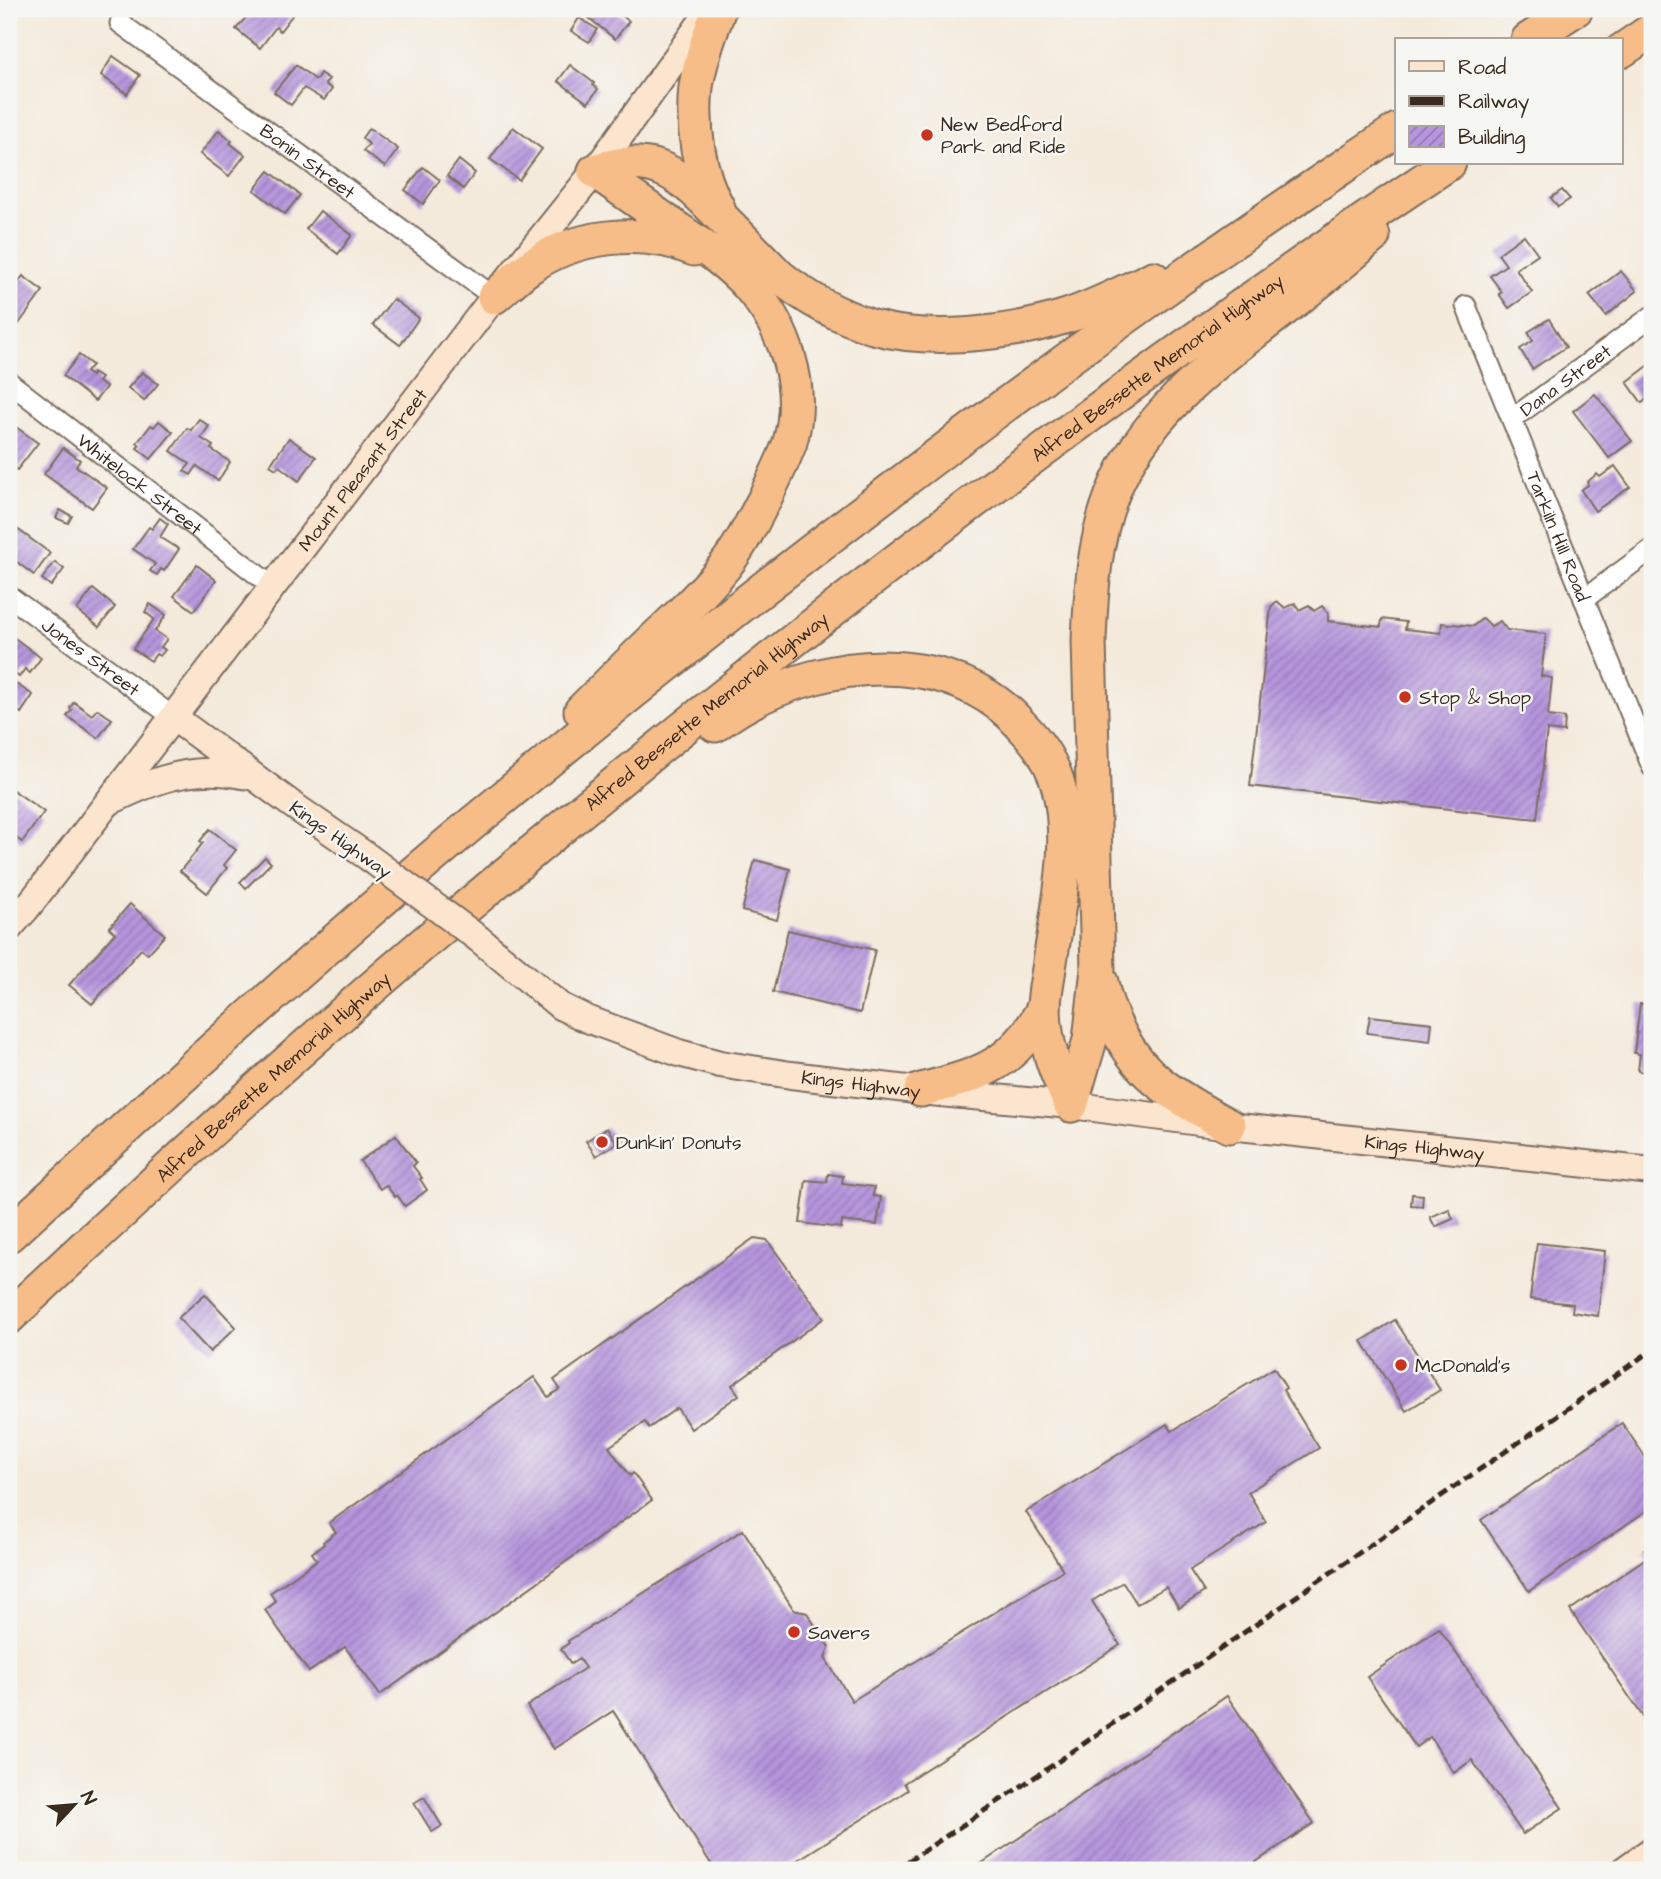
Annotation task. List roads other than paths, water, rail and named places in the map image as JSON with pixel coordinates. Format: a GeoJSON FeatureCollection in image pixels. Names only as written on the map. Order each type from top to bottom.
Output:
{"type":"FeatureCollection","features":[{"type":"Feature","properties":{"kind":"highway"},"geometry":{"type":"LineString","coordinates":[[719,9],[703,54],[696,87],[695,112],[701,163],[715,203],[726,222]]}},
{"type":"Feature","properties":{"kind":"highway"},"geometry":{"type":"LineString","coordinates":[[1531,38],[1576,9]]}},
{"type":"Feature","properties":{"kind":"highway"},"geometry":{"type":"LineString","coordinates":[[1622,50],[1652,30]]}},
{"type":"Feature","properties":{"kind":"highway"},"geometry":{"type":"LineString","coordinates":[[9,1235],[316,957],[464,831],[675,660],[833,535],[1083,347],[1260,222],[1395,131]]}},
{"type":"Feature","properties":{"kind":"highway"},"geometry":{"type":"LineString","coordinates":[[595,171],[615,164],[631,163],[661,168],[685,182],[779,276],[806,297],[844,316],[875,327],[906,333],[939,335],[1002,331],[1064,317],[1149,280],[1260,222]]}},
{"type":"Feature","properties":{"kind":"highway","name":"Alfred Bessette Memorial Highway"},"geometry":{"type":"LineString","coordinates":[[9,1317],[363,995],[768,660],[949,520],[1242,304],[1448,164]]}},
{"type":"Feature","properties":{"kind":"highway"},"geometry":{"type":"LineString","coordinates":[[1071,1105],[1090,1040],[1098,969],[1090,606],[1099,539],[1112,495],[1121,474],[1146,434],[1189,386],[1239,343],[1343,262],[1454,164]]}},
{"type":"Feature","properties":{"kind":"highway"},"geometry":{"type":"LineString","coordinates":[[464,831],[722,570],[736,550],[771,484],[789,443],[794,424],[796,398],[787,350],[764,305],[746,283],[711,253],[595,171]]}},
{"type":"Feature","properties":{"kind":"highway"},"geometry":{"type":"LineString","coordinates":[[494,297],[528,268],[550,255],[597,240],[622,237],[667,241],[697,250],[727,266]]}},
{"type":"Feature","properties":{"kind":"highway"},"geometry":{"type":"LineString","coordinates":[[544,843],[662,764],[723,719],[755,700],[786,687],[851,670],[878,668],[932,673],[961,682],[989,697],[1032,736],[1058,786],[1063,811],[1063,865],[1044,1007],[1048,1048],[1071,1105]]}},
{"type":"Feature","properties":{"kind":"highway"},"geometry":{"type":"LineString","coordinates":[[1098,969],[1109,1010],[1124,1041],[1145,1069],[1181,1098],[1229,1126]]}},
{"type":"Feature","properties":{"kind":"highway"},"geometry":{"type":"LineString","coordinates":[[921,1090],[974,1075],[1007,1057],[1022,1043],[1044,1007]]}},
{"type":"Feature","properties":{"kind":"main road","name":"Mount Pleasant Street"},"geometry":{"type":"LineString","coordinates":[[9,928],[34,900],[494,297],[595,171],[712,9]]}},
{"type":"Feature","properties":{"kind":"main road","name":"Kings Highway"},"geometry":{"type":"LineString","coordinates":[[173,717],[479,939],[560,1006],[587,1019],[680,1053],[765,1072],[1071,1105],[1229,1126],[1652,1171]]}},
{"type":"Feature","properties":{"kind":"main road"},"geometry":{"type":"LineString","coordinates":[[105,804],[148,783],[182,774],[217,772],[256,777]]}},
{"type":"Feature","properties":{"kind":"main road"},"geometry":{"type":"LineString","coordinates":[[1623,1870],[1652,1850]]}},
{"type":"Feature","properties":{"kind":"street","name":"Bonin Street"},"geometry":{"type":"LineString","coordinates":[[120,23],[494,297]]}},
{"type":"Feature","properties":{"kind":"street","name":"Tarkiln Hill Road"},"geometry":{"type":"LineString","coordinates":[[1466,306],[1652,767]]}},
{"type":"Feature","properties":{"kind":"street","name":"Dana Street"},"geometry":{"type":"LineString","coordinates":[[1512,419],[1652,316]]}},
{"type":"Feature","properties":{"kind":"street","name":"Whitelock Street"},"geometry":{"type":"LineString","coordinates":[[9,382],[273,587]]}},
{"type":"Feature","properties":{"kind":"street"},"geometry":{"type":"LineString","coordinates":[[1584,599],[1652,549]]}},
{"type":"Feature","properties":{"kind":"street","name":"Jones Street"},"geometry":{"type":"LineString","coordinates":[[9,596],[173,717]]}},
{"type":"Feature","properties":{"kind":"railway"},"geometry":{"type":"LineString","coordinates":[[895,1870],[1050,1767],[1652,1350]]}},
{"type":"Feature","properties":{"kind":"place","name":"New Bedford Park and Ride"},"geometry":{"type":"Point","coordinates":[927,135]}},
{"type":"Feature","properties":{"kind":"place","name":"Stop & Shop"},"geometry":{"type":"Point","coordinates":[1405,697]}},
{"type":"Feature","properties":{"kind":"place","name":"Dunkin' Donuts"},"geometry":{"type":"Point","coordinates":[602,1142]}},
{"type":"Feature","properties":{"kind":"place","name":"McDonald's"},"geometry":{"type":"Point","coordinates":[1401,1365]}},
{"type":"Feature","properties":{"kind":"place","name":"Savers"},"geometry":{"type":"Point","coordinates":[794,1632]}}]}
